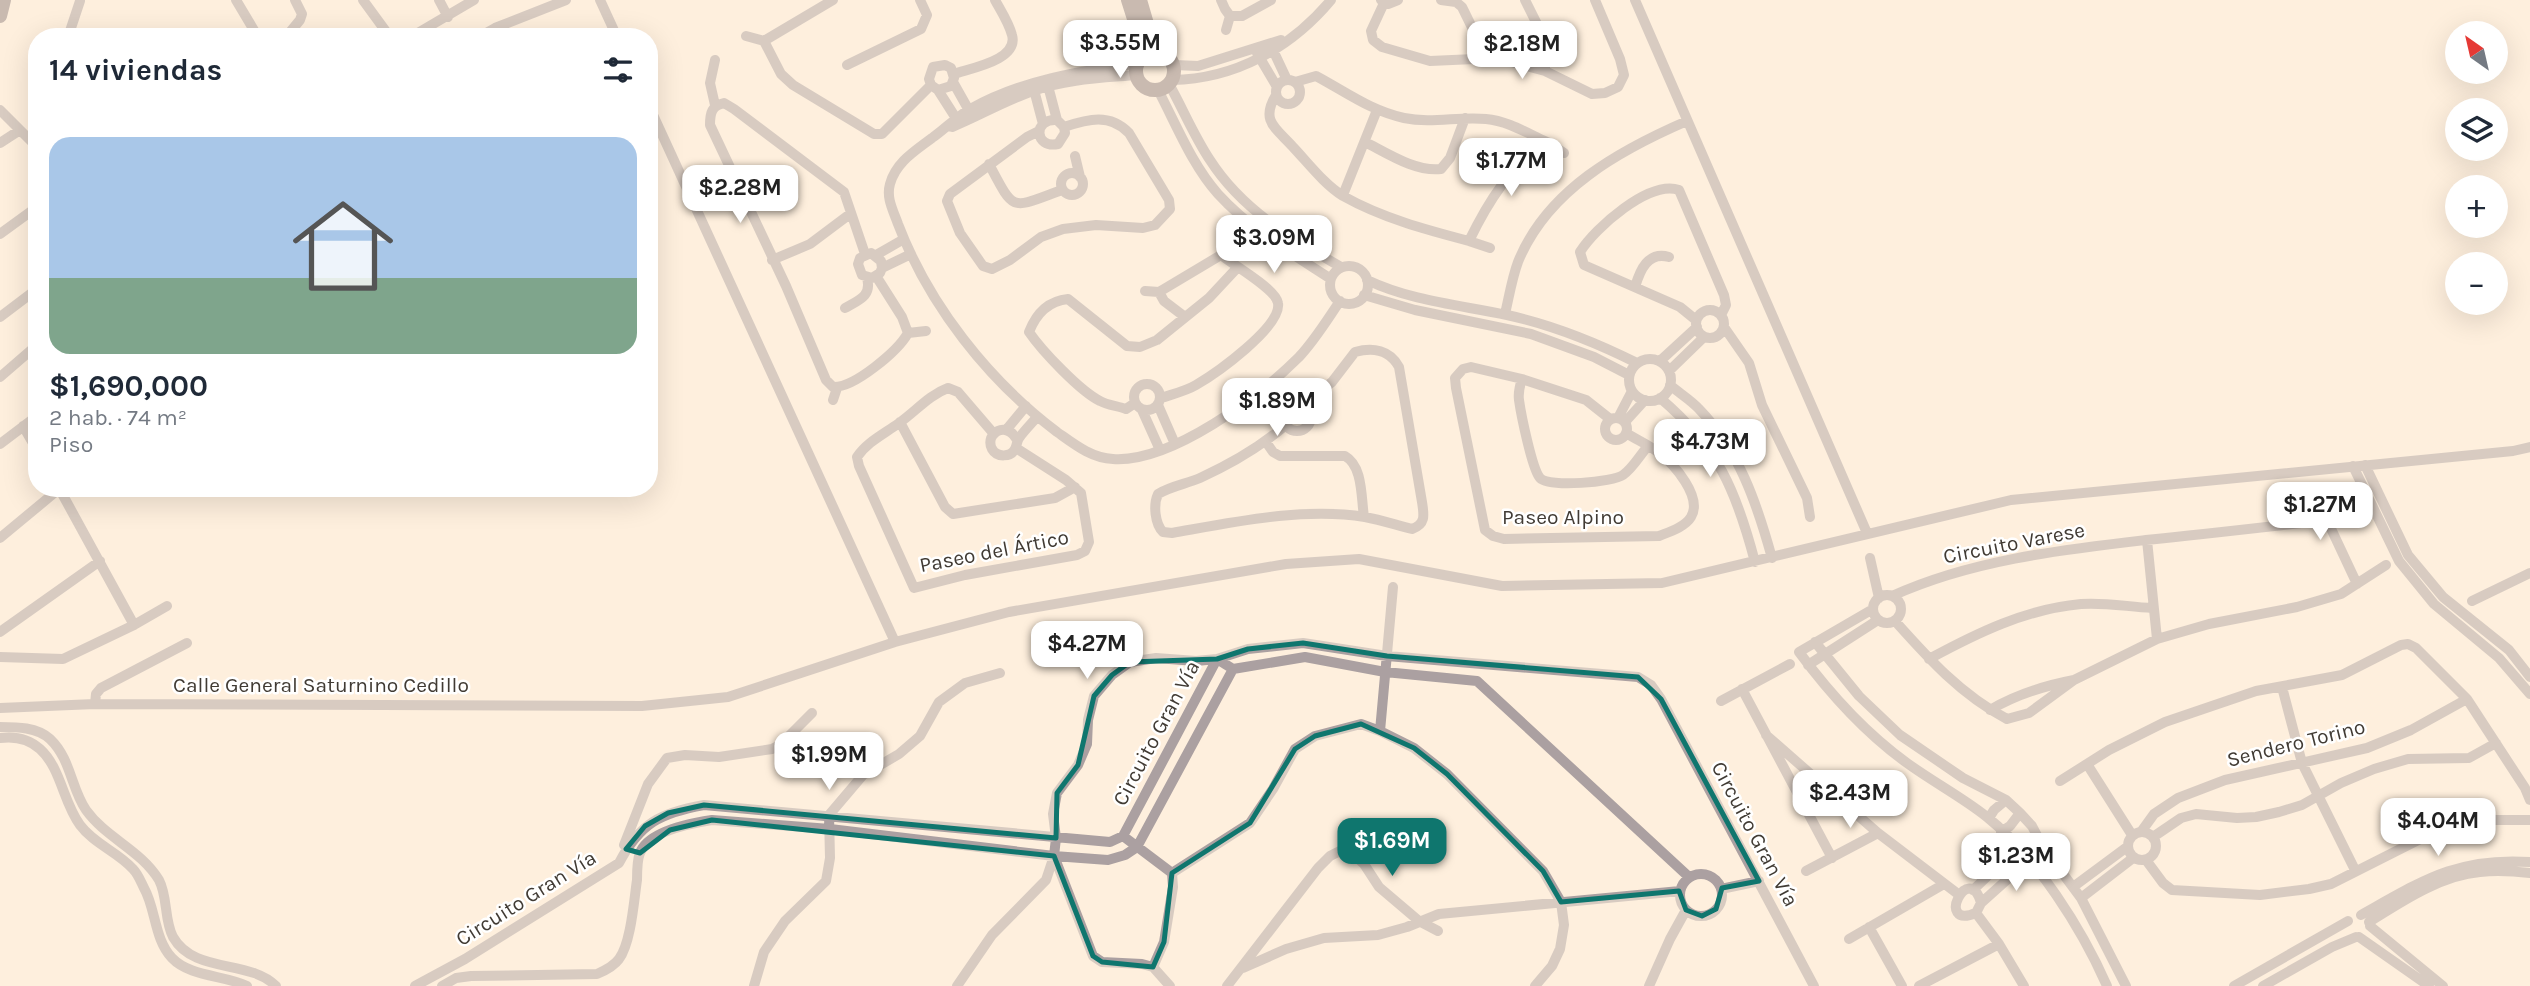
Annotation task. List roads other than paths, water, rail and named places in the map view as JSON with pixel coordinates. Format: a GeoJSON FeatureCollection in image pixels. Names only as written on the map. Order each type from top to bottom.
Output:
{"type":"FeatureCollection","features":[{"type":"Feature","properties":{"kind":"street"},"geometry":{"type":"LineString","coordinates":[[0,16],[4,0]]}},
{"type":"Feature","properties":{"kind":"street"},"geometry":{"type":"LineString","coordinates":[[236,0],[253,28]]}},
{"type":"Feature","properties":{"kind":"street"},"geometry":{"type":"LineString","coordinates":[[292,28],[302,14],[295,0]]}},
{"type":"Feature","properties":{"kind":"street"},"geometry":{"type":"LineString","coordinates":[[363,0],[383,28]]}},
{"type":"Feature","properties":{"kind":"street"},"geometry":{"type":"LineString","coordinates":[[439,0],[447,17]]}},
{"type":"Feature","properties":{"kind":"street"},"geometry":{"type":"LineString","coordinates":[[427,28],[474,0]]}},
{"type":"Feature","properties":{"kind":"street"},"geometry":{"type":"LineString","coordinates":[[495,28],[566,0]]}},
{"type":"Feature","properties":{"kind":"street"},"geometry":{"type":"LineString","coordinates":[[600,0],[613,28]]}},
{"type":"Feature","properties":{"kind":"street"},"geometry":{"type":"LineString","coordinates":[[746,36],[765,41],[832,0]]}},
{"type":"Feature","properties":{"kind":"street"},"geometry":{"type":"LineString","coordinates":[[847,65],[921,29],[927,15],[920,0]]}},
{"type":"Feature","properties":{"kind":"street"},"geometry":{"type":"LineString","coordinates":[[935,87],[947,89],[953,78],[995,61],[1013,45],[1013,35],[995,0]]}},
{"type":"Feature","properties":{"kind":"street"},"geometry":{"type":"LineString","coordinates":[[1128,0],[1140,83],[1149,89],[1198,66],[1258,54],[1271,48],[1291,37],[1331,0]]}},
{"type":"Feature","properties":{"kind":"street"},"geometry":{"type":"LineString","coordinates":[[1140,0],[1152,41],[1168,57],[1169,80],[1200,169],[1217,193],[1266,237],[1331,279]]}},
{"type":"Feature","properties":{"kind":"street"},"geometry":{"type":"LineString","coordinates":[[1222,0],[1224,9],[1230,16],[1242,16],[1271,0]]}},
{"type":"Feature","properties":{"kind":"street"},"geometry":{"type":"LineString","coordinates":[[1398,0],[1391,4],[1383,2],[1371,31],[1373,40],[1381,47],[1430,61],[1497,58],[1545,71],[1592,94],[1605,93],[1618,87],[1624,75],[1595,0]]}},
{"type":"Feature","properties":{"kind":"street"},"geometry":{"type":"LineString","coordinates":[[1441,0],[1456,2],[1462,7],[1486,58]]}},
{"type":"Feature","properties":{"kind":"street"},"geometry":{"type":"LineString","coordinates":[[1525,0],[1545,40],[1545,71]]}},
{"type":"Feature","properties":{"kind":"street"},"geometry":{"type":"LineString","coordinates":[[1635,0],[1867,533]]}},
{"type":"Feature","properties":{"kind":"street"},"geometry":{"type":"LineString","coordinates":[[71,28],[80,1]]}},
{"type":"Feature","properties":{"kind":"street"},"geometry":{"type":"LineString","coordinates":[[1226,30],[1230,16]]}},
{"type":"Feature","properties":{"kind":"street"},"geometry":{"type":"LineString","coordinates":[[765,41],[781,74],[793,85],[874,134],[882,134],[935,87]]}},
{"type":"Feature","properties":{"kind":"street"},"geometry":{"type":"LineString","coordinates":[[1258,54],[1285,103],[1296,100],[1300,93],[1271,48]]}},
{"type":"Feature","properties":{"kind":"street"},"geometry":{"type":"LineString","coordinates":[[1160,51],[1139,64],[1071,72],[1033,86],[971,113],[905,158],[896,169],[888,196],[911,254],[938,303],[972,350],[1037,417],[1076,446],[1098,457],[1126,460],[1175,444],[1230,414],[1264,389],[1301,355],[1340,302]]}},
{"type":"Feature","properties":{"kind":"street"},"geometry":{"type":"LineString","coordinates":[[715,60],[710,83],[715,106]]}},
{"type":"Feature","properties":{"kind":"street"},"geometry":{"type":"LineString","coordinates":[[958,121],[935,87],[930,72],[939,65],[946,65],[971,113]]}},
{"type":"Feature","properties":{"kind":"street"},"geometry":{"type":"LineString","coordinates":[[1490,248],[1417,228],[1343,195],[1323,180],[1270,122],[1269,106],[1277,91],[1291,81],[1316,76],[1340,92],[1377,110],[1424,121],[1465,118],[1510,124],[1564,153]]}},
{"type":"Feature","properties":{"kind":"street"},"geometry":{"type":"LineString","coordinates":[[1169,80],[1209,159],[1246,204],[1273,226],[1341,267],[1357,268],[1367,280],[1392,291],[1504,314],[1585,338],[1637,363]]}},
{"type":"Feature","properties":{"kind":"street"},"geometry":{"type":"LineString","coordinates":[[1033,86],[1041,138],[1052,145],[1063,140],[1061,123],[1047,82]]}},
{"type":"Feature","properties":{"kind":"street"},"geometry":{"type":"LineString","coordinates":[[837,388],[826,380],[710,125],[710,113],[715,106],[724,103],[734,109],[844,192],[849,214],[871,255],[881,261],[868,294],[845,308]]}},
{"type":"Feature","properties":{"kind":"street"},"geometry":{"type":"LineString","coordinates":[[0,110],[28,138]]}},
{"type":"Feature","properties":{"kind":"street"},"geometry":{"type":"LineString","coordinates":[[1343,195],[1377,110]]}},
{"type":"Feature","properties":{"kind":"street"},"geometry":{"type":"LineString","coordinates":[[1090,118],[1110,120],[1123,127],[1169,200],[1170,209],[1155,225],[1143,228],[1096,225],[1063,229],[1041,237],[1010,260],[992,268],[983,266],[960,233],[947,201],[950,194],[1049,120],[1061,123],[1090,118]]}},
{"type":"Feature","properties":{"kind":"street"},"geometry":{"type":"LineString","coordinates":[[1364,142],[1420,167],[1429,170],[1441,169],[1450,158],[1465,118]]}},
{"type":"Feature","properties":{"kind":"street"},"geometry":{"type":"LineString","coordinates":[[1504,314],[1518,262],[1540,223],[1564,198],[1610,160],[1687,121]]}},
{"type":"Feature","properties":{"kind":"street"},"geometry":{"type":"LineString","coordinates":[[658,126],[895,642]]}},
{"type":"Feature","properties":{"kind":"street"},"geometry":{"type":"LineString","coordinates":[[0,144],[20,130]]}},
{"type":"Feature","properties":{"kind":"street"},"geometry":{"type":"LineString","coordinates":[[1469,241],[1501,185],[1530,153],[1547,142]]}},
{"type":"Feature","properties":{"kind":"street"},"geometry":{"type":"LineString","coordinates":[[1075,156],[1083,184],[1081,191],[1074,195],[1062,190],[1060,181],[1065,175],[1073,173],[1080,177]]}},
{"type":"Feature","properties":{"kind":"street"},"geometry":{"type":"LineString","coordinates":[[989,164],[1008,199],[1015,204],[1023,204],[1062,190]]}},
{"type":"Feature","properties":{"kind":"street"},"geometry":{"type":"LineString","coordinates":[[1704,337],[1697,324],[1680,307],[1584,265],[1580,252],[1599,228],[1622,209],[1657,193],[1676,189],[1682,193],[1724,295],[1726,305],[1721,315]]}},
{"type":"Feature","properties":{"kind":"street"},"geometry":{"type":"LineString","coordinates":[[0,234],[28,214]]}},
{"type":"Feature","properties":{"kind":"street"},"geometry":{"type":"LineString","coordinates":[[772,260],[810,244],[849,214]]}},
{"type":"Feature","properties":{"kind":"street"},"geometry":{"type":"LineString","coordinates":[[904,239],[860,258],[858,270],[875,274],[911,254]]}},
{"type":"Feature","properties":{"kind":"street"},"geometry":{"type":"LineString","coordinates":[[1145,290],[1159,292],[1221,255],[1273,293],[1278,303],[1277,314],[1264,332],[1220,369],[1194,386],[1160,402],[1151,410],[1139,407],[1126,409],[1100,401],[1070,377],[1029,332],[1035,317],[1056,300],[1068,299],[1127,346],[1140,347],[1157,340],[1209,298],[1237,268]]}},
{"type":"Feature","properties":{"kind":"street"},"geometry":{"type":"LineString","coordinates":[[1635,287],[1639,273],[1647,262],[1660,255],[1669,257]]}},
{"type":"Feature","properties":{"kind":"street"},"geometry":{"type":"LineString","coordinates":[[1340,302],[1330,289],[1331,279],[1341,267]]}},
{"type":"Feature","properties":{"kind":"street"},"geometry":{"type":"LineString","coordinates":[[837,388],[848,385],[901,346],[908,333],[902,317],[875,274]]}},
{"type":"Feature","properties":{"kind":"street"},"geometry":{"type":"LineString","coordinates":[[1340,302],[1356,302],[1364,295],[1367,280]]}},
{"type":"Feature","properties":{"kind":"street"},"geometry":{"type":"LineString","coordinates":[[1159,292],[1164,301],[1185,317]]}},
{"type":"Feature","properties":{"kind":"street"},"geometry":{"type":"LineString","coordinates":[[1364,295],[1425,313],[1531,334],[1594,357],[1629,375]]}},
{"type":"Feature","properties":{"kind":"street"},"geometry":{"type":"LineString","coordinates":[[0,317],[28,296]]}},
{"type":"Feature","properties":{"kind":"street"},"geometry":{"type":"LineString","coordinates":[[1660,361],[1697,324],[1705,310],[1714,310],[1721,315],[1724,327],[1749,363],[1762,405],[1807,498],[1810,517]]}},
{"type":"Feature","properties":{"kind":"street"},"geometry":{"type":"LineString","coordinates":[[1669,371],[1704,337],[1714,337],[1722,332],[1724,327]]}},
{"type":"Feature","properties":{"kind":"street"},"geometry":{"type":"LineString","coordinates":[[908,333],[926,331]]}},
{"type":"Feature","properties":{"kind":"street"},"geometry":{"type":"LineString","coordinates":[[1284,412],[1332,382],[1355,352],[1375,349],[1389,354],[1396,360],[1401,381],[1424,519],[1420,526],[1412,529],[1364,517],[1279,516],[1172,533],[1163,532],[1159,527],[1155,501],[1158,494],[1199,478],[1266,442],[1286,425]]}},
{"type":"Feature","properties":{"kind":"street"},"geometry":{"type":"LineString","coordinates":[[0,377],[28,353]]}},
{"type":"Feature","properties":{"kind":"street"},"geometry":{"type":"LineString","coordinates":[[1649,359],[1660,361],[1669,371],[1670,385],[1660,398],[1644,400],[1618,419],[1632,391],[1629,375],[1637,363],[1649,359]]}},
{"type":"Feature","properties":{"kind":"street","name":"Paseo Alpino"},"geometry":{"type":"LineString","coordinates":[[1471,367],[1522,379],[1586,400],[1618,419],[1604,429],[1606,436],[1617,440],[1626,433],[1659,452],[1677,470],[1691,492],[1694,507],[1691,518],[1675,530],[1659,536],[1504,539],[1493,536],[1483,525],[1455,377],[1463,369],[1471,367]]}},
{"type":"Feature","properties":{"kind":"street"},"geometry":{"type":"LineString","coordinates":[[1264,389],[1284,412],[1286,425],[1294,430],[1306,428],[1311,415],[1276,379]]}},
{"type":"Feature","properties":{"kind":"street","name":"Paseo Alpino"},"geometry":{"type":"LineString","coordinates":[[1522,379],[1519,398],[1534,466],[1540,478],[1556,483],[1612,480],[1623,475],[1648,446]]}},
{"type":"Feature","properties":{"kind":"street"},"geometry":{"type":"LineString","coordinates":[[1160,450],[1134,397],[1136,390],[1148,383],[1155,385],[1175,444]]}},
{"type":"Feature","properties":{"kind":"street"},"geometry":{"type":"LineString","coordinates":[[1670,385],[1699,408],[1741,469],[1760,515],[1772,558]]}},
{"type":"Feature","properties":{"kind":"street"},"geometry":{"type":"LineString","coordinates":[[833,400],[837,388]]}},
{"type":"Feature","properties":{"kind":"street","name":"Paseo del Ártico"},"geometry":{"type":"LineString","coordinates":[[1007,429],[1014,433],[1017,444],[1081,493],[1089,542],[1085,551],[1077,555],[914,587],[859,466],[857,457],[864,447],[937,392],[948,388],[958,392],[994,434],[992,448],[997,454],[1011,454],[1017,444]]}},
{"type":"Feature","properties":{"kind":"street"},"geometry":{"type":"LineString","coordinates":[[1632,391],[1644,400]]}},
{"type":"Feature","properties":{"kind":"street"},"geometry":{"type":"LineString","coordinates":[[1660,398],[1687,421],[1727,477],[1755,562]]}},
{"type":"Feature","properties":{"kind":"street"},"geometry":{"type":"LineString","coordinates":[[994,434],[1007,429],[1026,407]]}},
{"type":"Feature","properties":{"kind":"street"},"geometry":{"type":"LineString","coordinates":[[1017,444],[1037,417]]}},
{"type":"Feature","properties":{"kind":"street"},"geometry":{"type":"LineString","coordinates":[[1618,419],[1626,433]]}},
{"type":"Feature","properties":{"kind":"street"},"geometry":{"type":"LineString","coordinates":[[0,444],[28,422]]}},
{"type":"Feature","properties":{"kind":"street","name":"Paseo del Ártico"},"geometry":{"type":"LineString","coordinates":[[900,422],[945,507],[953,514],[1055,498],[1075,487]]}},
{"type":"Feature","properties":{"kind":"street"},"geometry":{"type":"LineString","coordinates":[[23,426],[28,435]]}},
{"type":"Feature","properties":{"kind":"street"},"geometry":{"type":"LineString","coordinates":[[1266,442],[1273,452],[1280,456],[1345,456],[1352,460],[1357,469],[1364,517]]}},
{"type":"Feature","properties":{"kind":"street","name":"Calle General Saturnino Cedillo"},"geometry":{"type":"LineString","coordinates":[[0,708],[95,704],[642,706],[728,697],[895,642],[1009,612],[1286,564],[1359,559],[1502,586],[1662,583],[2011,500],[2513,451],[2530,447]]}},
{"type":"Feature","properties":{"kind":"street"},"geometry":{"type":"LineString","coordinates":[[2365,465],[2409,555],[2443,597],[2509,650],[2530,677]]}},
{"type":"Feature","properties":{"kind":"street"},"geometry":{"type":"LineString","coordinates":[[2353,466],[2399,561],[2434,604],[2499,658],[2530,694]]}},
{"type":"Feature","properties":{"kind":"street"},"geometry":{"type":"LineString","coordinates":[[2319,488],[2326,520],[2357,584]]}},
{"type":"Feature","properties":{"kind":"street"},"geometry":{"type":"LineString","coordinates":[[0,538],[49,497]]}},
{"type":"Feature","properties":{"kind":"street"},"geometry":{"type":"LineString","coordinates":[[64,497],[134,625]]}},
{"type":"Feature","properties":{"kind":"street","name":"Circuito Varese"},"geometry":{"type":"LineString","coordinates":[[1879,597],[1892,596],[1921,583],[1993,563],[2068,549],[2326,520]]}},
{"type":"Feature","properties":{"kind":"street"},"geometry":{"type":"LineString","coordinates":[[2147,540],[2157,639]]}},
{"type":"Feature","properties":{"kind":"street"},"geometry":{"type":"LineString","coordinates":[[1870,558],[1879,597],[1873,609],[1799,652],[1828,692],[1865,729],[1907,764],[1989,818],[2018,847],[2071,918],[2107,986]]}},
{"type":"Feature","properties":{"kind":"street"},"geometry":{"type":"LineString","coordinates":[[0,632],[100,561]]}},
{"type":"Feature","properties":{"kind":"street"},"geometry":{"type":"LineString","coordinates":[[1895,621],[1929,659],[1966,694],[2007,719],[2018,717],[2057,694],[2074,680],[2157,639],[2209,624],[2297,607],[2340,594],[2386,565]]}},
{"type":"Feature","properties":{"kind":"street"},"geometry":{"type":"LineString","coordinates":[[2472,600],[2530,573]]}},
{"type":"Feature","properties":{"kind":"street"},"geometry":{"type":"LineString","coordinates":[[1380,731],[1393,587]]}},
{"type":"Feature","properties":{"kind":"street"},"geometry":{"type":"LineString","coordinates":[[1873,609],[1878,620],[1886,623],[1895,621],[1901,610],[1899,601],[1892,596]]}},
{"type":"Feature","properties":{"kind":"street"},"geometry":{"type":"LineString","coordinates":[[1929,659],[1979,632],[2034,612],[2082,604],[2152,608]]}},
{"type":"Feature","properties":{"kind":"street"},"geometry":{"type":"LineString","coordinates":[[0,657],[63,659],[167,606]]}},
{"type":"Feature","properties":{"kind":"street"},"geometry":{"type":"LineString","coordinates":[[1808,666],[1878,620]]}},
{"type":"Feature","properties":{"kind":"street"},"geometry":{"type":"LineString","coordinates":[[1815,642],[1858,696],[1900,735],[1963,778],[2006,800],[2032,826],[2043,847],[2081,898],[2126,986]]}},
{"type":"Feature","properties":{"kind":"street"},"geometry":{"type":"LineString","coordinates":[[95,704],[96,694],[101,688],[187,643]]}},
{"type":"Feature","properties":{"kind":"street","name":"Circuito Gran Vía"},"geometry":{"type":"LineString","coordinates":[[415,986],[465,959],[619,863],[634,836],[645,826],[668,813],[704,805],[1110,842],[1123,836],[1217,659],[1248,649],[1303,643],[1387,656],[1638,677],[1651,685],[1661,699],[1814,986]]}},
{"type":"Feature","properties":{"kind":"street"},"geometry":{"type":"LineString","coordinates":[[2060,781],[2165,722],[2256,691],[2342,674],[2400,645],[2408,644],[2416,648],[2467,699],[2525,788],[2530,800]]}},
{"type":"Feature","properties":{"kind":"street","name":"Circuito Gran Vía"},"geometry":{"type":"LineString","coordinates":[[1137,847],[1233,669],[1305,657],[1385,672],[1477,681]]}},
{"type":"Feature","properties":{"kind":"street"},"geometry":{"type":"LineString","coordinates":[[957,986],[992,934],[1046,880],[1054,856],[1056,838],[1053,814],[1057,793],[1078,765],[1087,744],[1088,720],[1094,696],[1111,675],[1130,662],[1156,658],[1196,661],[1217,659],[1233,669]]}},
{"type":"Feature","properties":{"kind":"street"},"geometry":{"type":"LineString","coordinates":[[1479,664],[1477,681],[1689,877]]}},
{"type":"Feature","properties":{"kind":"street"},"geometry":{"type":"LineString","coordinates":[[1721,701],[1790,664]]}},
{"type":"Feature","properties":{"kind":"street"},"geometry":{"type":"LineString","coordinates":[[754,986],[764,952],[785,921],[826,881],[830,858],[829,815],[863,775],[900,754],[920,736],[939,702],[965,683],[1000,673]]}},
{"type":"Feature","properties":{"kind":"street"},"geometry":{"type":"LineString","coordinates":[[1990,710],[2034,688],[2074,680]]}},
{"type":"Feature","properties":{"kind":"street"},"geometry":{"type":"LineString","coordinates":[[2282,687],[2302,763],[2355,870]]}},
{"type":"Feature","properties":{"kind":"street"},"geometry":{"type":"LineString","coordinates":[[1742,689],[1832,858]]}},
{"type":"Feature","properties":{"kind":"street","name":"Sendero Torino"},"geometry":{"type":"LineString","coordinates":[[2137,833],[2154,814],[2178,799],[2225,780],[2367,748],[2411,730],[2467,699]]}},
{"type":"Feature","properties":{"kind":"street"},"geometry":{"type":"LineString","coordinates":[[812,713],[780,745],[772,749],[719,757],[685,755],[667,758],[648,784],[626,837],[626,849],[639,853],[648,841],[670,830],[712,820],[1108,860],[1125,855],[1137,847]]}},
{"type":"Feature","properties":{"kind":"street"},"geometry":{"type":"LineString","coordinates":[[1172,873],[1250,823],[1273,789],[1294,750],[1315,736],[1361,724],[1415,748],[1447,774],[1544,871],[1561,902],[1564,925],[1560,948],[1552,966],[1535,986]]}},
{"type":"Feature","properties":{"kind":"street"},"geometry":{"type":"LineString","coordinates":[[0,727],[26,727],[49,737],[61,751],[77,795],[88,813],[110,835],[147,862],[160,883],[173,936],[185,950],[213,964],[245,969],[267,977],[276,986]]}},
{"type":"Feature","properties":{"kind":"street"},"geometry":{"type":"LineString","coordinates":[[1766,735],[1878,833],[1958,894]]}},
{"type":"Feature","properties":{"kind":"street"},"geometry":{"type":"LineString","coordinates":[[0,738],[25,739],[39,748],[52,762],[63,794],[82,828],[133,869],[146,891],[162,941],[172,958],[188,969],[234,980],[247,986]]}},
{"type":"Feature","properties":{"kind":"street","name":"Sendero Torino"},"geometry":{"type":"LineString","coordinates":[[2153,837],[2181,818],[2196,814],[2256,817],[2302,805],[2374,769],[2408,759],[2469,758],[2496,743]]}},
{"type":"Feature","properties":{"kind":"street"},"geometry":{"type":"LineString","coordinates":[[2087,764],[2137,833],[2153,837],[2156,850],[2146,860]]}},
{"type":"Feature","properties":{"kind":"street"},"geometry":{"type":"LineString","coordinates":[[1156,778],[1170,784]]}},
{"type":"Feature","properties":{"kind":"street"},"geometry":{"type":"LineString","coordinates":[[1989,818],[2006,800]]}},
{"type":"Feature","properties":{"kind":"street"},"geometry":{"type":"LineString","coordinates":[[2001,832],[2010,826],[2020,813]]}},
{"type":"Feature","properties":{"kind":"street"},"geometry":{"type":"LineString","coordinates":[[2081,898],[2133,858],[2146,860],[2163,883],[2172,890],[2260,895],[2309,890],[2331,884],[2442,828],[2488,820],[2530,820]]}},
{"type":"Feature","properties":{"kind":"street"},"geometry":{"type":"LineString","coordinates":[[1806,871],[1878,833]]}},
{"type":"Feature","properties":{"kind":"street"},"geometry":{"type":"LineString","coordinates":[[2073,887],[2127,847],[2137,833]]}},
{"type":"Feature","properties":{"kind":"street"},"geometry":{"type":"LineString","coordinates":[[1123,836],[1172,873],[1173,887],[1164,942],[1153,967]]}},
{"type":"Feature","properties":{"kind":"street"},"geometry":{"type":"LineString","coordinates":[[1973,890],[2018,847]]}},
{"type":"Feature","properties":{"kind":"street"},"geometry":{"type":"LineString","coordinates":[[2127,847],[2133,858]]}},
{"type":"Feature","properties":{"kind":"street"},"geometry":{"type":"LineString","coordinates":[[1227,986],[1318,868],[1330,856],[1340,851],[1352,853],[1364,864],[1379,887],[1419,921],[1438,931]]}},
{"type":"Feature","properties":{"kind":"street","name":"Circuito Gran Vía"},"geometry":{"type":"LineString","coordinates":[[442,986],[456,978],[471,976],[597,974],[608,968],[619,959],[626,941],[634,903],[639,853]]}},
{"type":"Feature","properties":{"kind":"street"},"geometry":{"type":"LineString","coordinates":[[1054,856],[1093,956],[1102,962],[1153,967],[1170,986]]}},
{"type":"Feature","properties":{"kind":"street"},"geometry":{"type":"LineString","coordinates":[[2024,986],[1979,908],[1979,895],[1973,890],[1965,890],[1958,894],[1955,901],[1957,909],[1969,916],[1979,908],[2029,859]]}},
{"type":"Feature","properties":{"kind":"street"},"geometry":{"type":"LineString","coordinates":[[2263,986],[2332,947],[2365,935],[2367,921],[2413,886],[2448,870],[2477,863],[2530,863]]}},
{"type":"Feature","properties":{"kind":"street"},"geometry":{"type":"LineString","coordinates":[[2367,921],[2449,880],[2477,872],[2530,873]]}},
{"type":"Feature","properties":{"kind":"street"},"geometry":{"type":"LineString","coordinates":[[1700,874],[1710,876],[1721,889],[1721,900],[1712,913],[1696,916],[1686,911],[1681,901],[1680,891],[1689,877],[1700,874]]}},
{"type":"Feature","properties":{"kind":"street"},"geometry":{"type":"LineString","coordinates":[[1046,880],[1065,885]]}},
{"type":"Feature","properties":{"kind":"street"},"geometry":{"type":"LineString","coordinates":[[1721,889],[1759,881]]}},
{"type":"Feature","properties":{"kind":"street"},"geometry":{"type":"LineString","coordinates":[[1849,939],[1944,884]]}},
{"type":"Feature","properties":{"kind":"street"},"geometry":{"type":"LineString","coordinates":[[1243,968],[1286,949],[1324,937],[1378,935],[1439,914],[1680,891]]}},
{"type":"Feature","properties":{"kind":"street"},"geometry":{"type":"LineString","coordinates":[[1649,986],[1686,911]]}},
{"type":"Feature","properties":{"kind":"street"},"geometry":{"type":"LineString","coordinates":[[2234,986],[2353,916],[2367,921],[2443,986]]}},
{"type":"Feature","properties":{"kind":"street"},"geometry":{"type":"LineString","coordinates":[[2348,921],[2348,931],[2429,986]]}},
{"type":"Feature","properties":{"kind":"street"},"geometry":{"type":"LineString","coordinates":[[1869,927],[1902,986]]}},
{"type":"Feature","properties":{"kind":"street"},"geometry":{"type":"LineString","coordinates":[[162,941],[173,936]]}},
{"type":"Feature","properties":{"kind":"street"},"geometry":{"type":"LineString","coordinates":[[1919,986],[1999,944]]}},
{"type":"Feature","properties":{"kind":"street"},"geometry":{"type":"LineString","coordinates":[[465,959],[471,976]]}}]}
